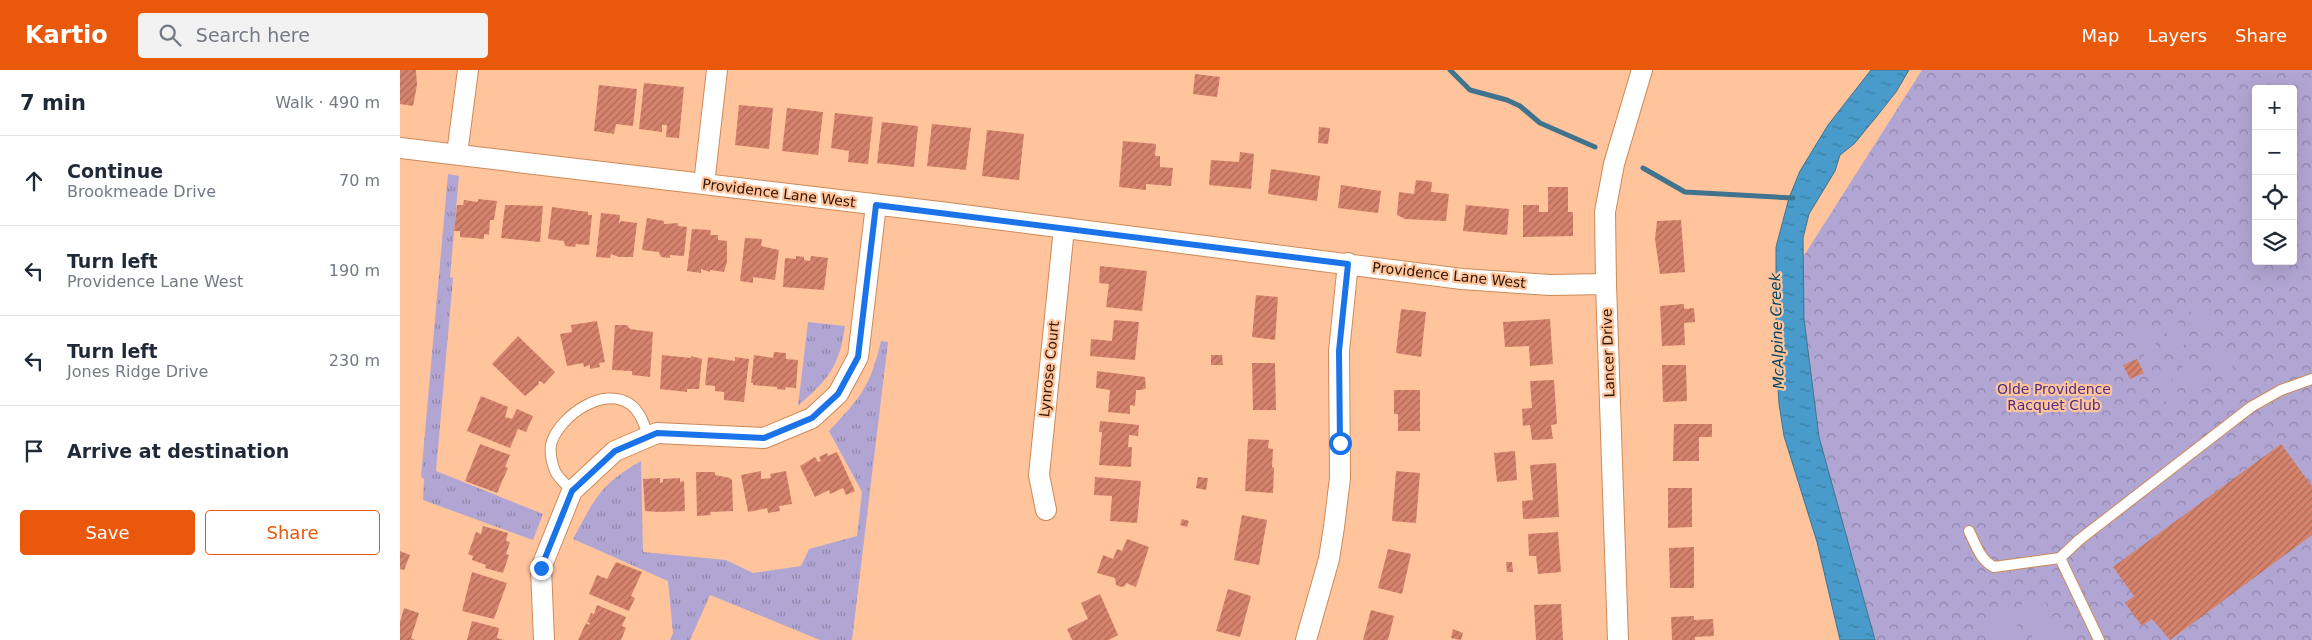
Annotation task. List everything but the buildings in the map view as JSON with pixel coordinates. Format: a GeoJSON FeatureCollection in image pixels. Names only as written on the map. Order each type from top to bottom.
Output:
{"type":"FeatureCollection","features":[{"type":"Feature","properties":{"kind":"street"},"geometry":{"type":"LineString","coordinates":[[457,154],[468,70]]}},
{"type":"Feature","properties":{"kind":"street"},"geometry":{"type":"LineString","coordinates":[[704,184],[717,70]]}},
{"type":"Feature","properties":{"kind":"street","name":"Lancer Drive"},"geometry":{"type":"LineString","coordinates":[[1618,640],[1605,212],[1614,164],[1642,70]]}},
{"type":"Feature","properties":{"kind":"street","name":"Providence Lane West"},"geometry":{"type":"LineString","coordinates":[[400,148],[1064,228],[1462,279],[1550,285],[1606,284]]}},
{"type":"Feature","properties":{"kind":"street"},"geometry":{"type":"LineString","coordinates":[[544,640],[541,568],[572,491],[615,451],[657,433],[764,438],[812,418],[838,394],[858,357],[876,205]]}},
{"type":"Feature","properties":{"kind":"street","name":"Lynrose Court"},"geometry":{"type":"LineString","coordinates":[[1046,510],[1039,475],[1064,228]]}},
{"type":"Feature","properties":{"kind":"street"},"geometry":{"type":"LineString","coordinates":[[1306,640],[1329,559],[1334,527],[1340,460],[1339,351],[1348,264]]}},
{"type":"Feature","properties":{"kind":"lane"},"geometry":{"type":"LineString","coordinates":[[1969,532],[1986,563],[1994,567],[2060,558],[2079,540],[2251,408],[2281,390],[2312,379]]}},
{"type":"Feature","properties":{"kind":"lane"},"geometry":{"type":"LineString","coordinates":[[572,491],[556,473],[551,457],[552,442],[564,424],[580,408],[597,401],[613,399],[629,404],[640,415],[649,436]]}},
{"type":"Feature","properties":{"kind":"lane"},"geometry":{"type":"LineString","coordinates":[[2060,558],[2100,640]]}},
{"type":"Feature","properties":{"kind":"green space","name":"Olde Providence Racquet Club"},"geometry":{"type":"Polygon","coordinates":[[[1922,70],[2312,70],[2312,640],[1856,640],[1834,565],[1791,276],[1922,70]]]}},
{"type":"Feature","properties":{"kind":"green space"},"geometry":{"type":"Polygon","coordinates":[[[448,174],[459,176],[450,277],[453,278],[436,471],[543,514],[533,540],[423,500],[424,479],[421,477],[448,174]]]}},
{"type":"Feature","properties":{"kind":"green space"},"geometry":{"type":"Polygon","coordinates":[[[2201,300],[2215,330],[2202,336],[2188,306],[2201,300]]]}},
{"type":"Feature","properties":{"kind":"green space"},"geometry":{"type":"Polygon","coordinates":[[[2174,313],[2188,343],[2174,349],[2160,320],[2174,313]]]}},
{"type":"Feature","properties":{"kind":"green space"},"geometry":{"type":"Polygon","coordinates":[[[808,322],[845,326],[839,352],[830,372],[798,406],[808,322]]]}},
{"type":"Feature","properties":{"kind":"green space"},"geometry":{"type":"Polygon","coordinates":[[[2147,326],[2161,355],[2147,361],[2133,332],[2147,326]]]}},
{"type":"Feature","properties":{"kind":"green space"},"geometry":{"type":"Polygon","coordinates":[[[881,341],[888,342],[852,640],[820,640],[710,595],[690,640],[670,640],[673,633],[668,581],[573,539],[600,494],[616,478],[641,461],[643,552],[726,560],[753,573],[801,566],[809,549],[857,536],[862,492],[829,431],[863,391],[873,370],[881,341]]]}},
{"type":"Feature","properties":{"kind":"green space"},"geometry":{"type":"Polygon","coordinates":[[[2222,345],[2236,374],[2223,381],[2209,351],[2222,345]]]}},
{"type":"Feature","properties":{"kind":"green space"},"geometry":{"type":"Polygon","coordinates":[[[2195,358],[2209,387],[2195,394],[2181,364],[2195,358]]]}},
{"type":"Feature","properties":{"kind":"green space"},"geometry":{"type":"Polygon","coordinates":[[[2168,370],[2181,400],[2168,406],[2154,377],[2168,370]]]}},
{"type":"Feature","properties":{"kind":"green space"},"geometry":{"type":"Polygon","coordinates":[[[2042,595],[2064,640],[2034,640],[2018,606],[2042,595]]]}},
{"type":"Feature","properties":{"kind":"green space"},"geometry":{"type":"Polygon","coordinates":[[[2010,610],[2024,640],[1994,640],[1986,622],[2010,610]]]}},
{"type":"Feature","properties":{"kind":"water","name":"McAlpine Creek"},"geometry":{"type":"Polygon","coordinates":[[[1871,70],[1909,70],[1896,92],[1877,116],[1854,144],[1840,155],[1835,171],[1809,214],[1803,238],[1804,319],[1819,437],[1875,640],[1840,640],[1817,542],[1784,436],[1779,404],[1776,355],[1776,247],[1789,198],[1800,171],[1828,125],[1871,70]]]}},
{"type":"Feature","properties":{"kind":"waterway"},"geometry":{"type":"LineString","coordinates":[[1450,70],[1470,90],[1507,100],[1520,106],[1540,123],[1595,147]]}},
{"type":"Feature","properties":{"kind":"waterway"},"geometry":{"type":"LineString","coordinates":[[1643,168],[1685,192],[1793,198]]}},
{"type":"Feature","properties":{"kind":"route"},"geometry":{"type":"LineString","coordinates":[[541,568],[572,491],[615,451],[657,433],[764,438],[812,418],[838,394],[858,357],[876,205],[1348,264],[1339,351],[1340,443]]}}]}
